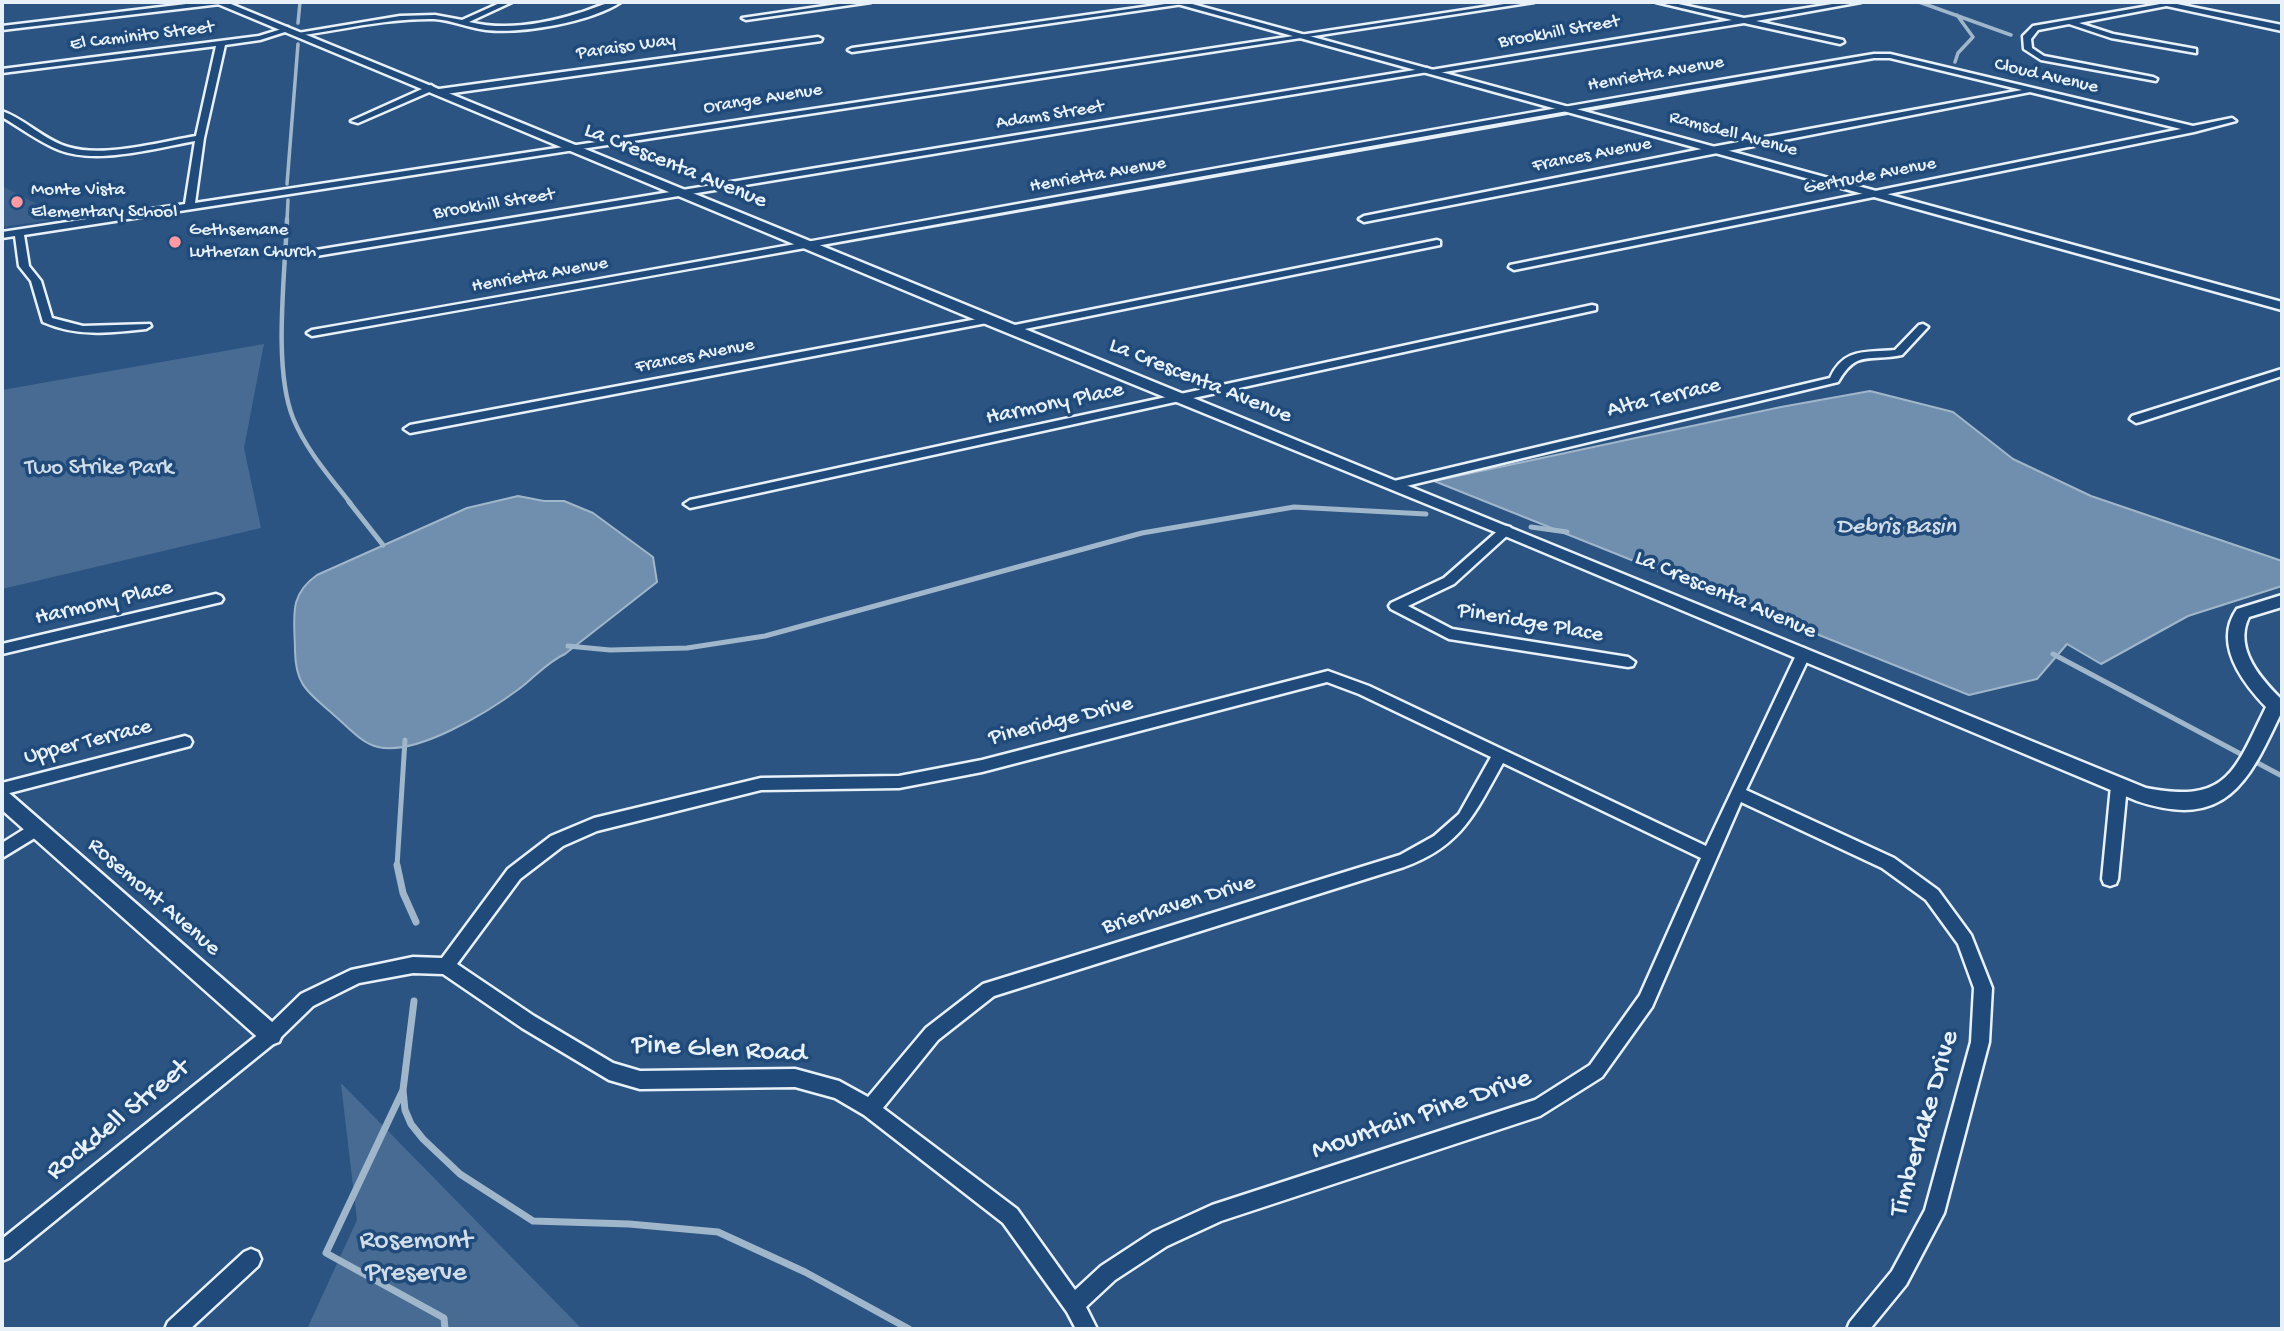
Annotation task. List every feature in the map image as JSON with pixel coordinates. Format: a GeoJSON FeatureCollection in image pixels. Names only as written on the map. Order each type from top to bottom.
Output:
{"type":"FeatureCollection","features":[{"type":"Feature","properties":{"kind":"main road"},"geometry":{"type":"LineString","coordinates":[[2153,2],[2282,28]]}},
{"type":"Feature","properties":{"kind":"street"},"geometry":{"type":"LineString","coordinates":[[2,28],[218,2]]}},
{"type":"Feature","properties":{"kind":"street","name":"La Crescenta Avenue"},"geometry":{"type":"LineString","coordinates":[[218,2],[988,320],[1506,530],[2119,786],[2166,801],[2189,802],[2219,794],[2233,785],[2279,706]]}},
{"type":"Feature","properties":{"kind":"street"},"geometry":{"type":"LineString","coordinates":[[465,21],[508,2]]}},
{"type":"Feature","properties":{"kind":"street","name":"El Caminito Street"},"geometry":{"type":"LineString","coordinates":[[2,71],[260,38],[291,31],[412,18],[435,17],[465,21],[479,27],[517,28],[568,20],[617,2]]}},
{"type":"Feature","properties":{"kind":"street"},"geometry":{"type":"LineString","coordinates":[[746,18],[867,2]]}},
{"type":"Feature","properties":{"kind":"street"},"geometry":{"type":"LineString","coordinates":[[852,50],[1183,2]]}},
{"type":"Feature","properties":{"kind":"street","name":"Ramsdell Avenue"},"geometry":{"type":"LineString","coordinates":[[1183,2],[2282,306]]}},
{"type":"Feature","properties":{"kind":"street","name":"Orange Avenue"},"geometry":{"type":"LineString","coordinates":[[2,234],[1530,2]]}},
{"type":"Feature","properties":{"kind":"street"},"geometry":{"type":"LineString","coordinates":[[1660,2],[1840,42]]}},
{"type":"Feature","properties":{"kind":"street","name":"Brookhill Street"},"geometry":{"type":"LineString","coordinates":[[1430,71],[1857,2]]}},
{"type":"Feature","properties":{"kind":"street"},"geometry":{"type":"LineString","coordinates":[[2153,79],[2041,58],[2028,49],[2025,38],[2027,33],[2036,28],[2183,2]]}},
{"type":"Feature","properties":{"kind":"street"},"geometry":{"type":"LineString","coordinates":[[2068,22],[2111,36],[2193,51]]}},
{"type":"Feature","properties":{"kind":"street","name":"Paraiso Way"},"geometry":{"type":"LineString","coordinates":[[355,121],[435,90],[818,39]]}},
{"type":"Feature","properties":{"kind":"street"},"geometry":{"type":"LineString","coordinates":[[190,205],[200,138],[221,43]]}},
{"type":"Feature","properties":{"kind":"street","name":"Cloud Avenue"},"geometry":{"type":"LineString","coordinates":[[1890,56],[2194,129]]}},
{"type":"Feature","properties":{"kind":"street","name":"Henrietta Avenue"},"geometry":{"type":"LineString","coordinates":[[312,333],[809,246],[1565,108],[1864,57],[1890,56]]}},
{"type":"Feature","properties":{"kind":"street","name":"Adams Street"},"geometry":{"type":"LineString","coordinates":[[678,192],[1089,128],[1430,71]]}},
{"type":"Feature","properties":{"kind":"street","name":"Frances Avenue"},"geometry":{"type":"LineString","coordinates":[[1364,219],[1717,149],[2033,91]]}},
{"type":"Feature","properties":{"kind":"street"},"geometry":{"type":"LineString","coordinates":[[2,114],[64,148],[78,152],[109,151],[200,138]]}},
{"type":"Feature","properties":{"kind":"street","name":"Gertrude Avenue"},"geometry":{"type":"LineString","coordinates":[[1514,268],[2232,121]]}},
{"type":"Feature","properties":{"kind":"street","name":"Brookhill Street"},"geometry":{"type":"LineString","coordinates":[[316,253],[678,192]]}},
{"type":"Feature","properties":{"kind":"street"},"geometry":{"type":"LineString","coordinates":[[19,232],[24,266],[36,281],[47,320],[63,328],[100,330],[146,326]]}},
{"type":"Feature","properties":{"kind":"street"},"geometry":{"type":"LineString","coordinates":[[1010,329],[1437,243]]}},
{"type":"Feature","properties":{"kind":"street","name":"Harmony Place"},"geometry":{"type":"LineString","coordinates":[[690,504],[1592,309]]}},
{"type":"Feature","properties":{"kind":"street","name":"Frances Avenue"},"geometry":{"type":"LineString","coordinates":[[410,429],[988,320]]}},
{"type":"Feature","properties":{"kind":"street","name":"Alta Terrace"},"geometry":{"type":"LineString","coordinates":[[1394,485],[1834,380],[1839,365],[1851,357],[1898,353],[1923,327]]}},
{"type":"Feature","properties":{"kind":"street"},"geometry":{"type":"LineString","coordinates":[[2136,419],[2282,372]]}},
{"type":"Feature","properties":{"kind":"street","name":"Pineridge Place"},"geometry":{"type":"LineString","coordinates":[[1506,530],[1449,581],[1396,606],[1449,634],[1628,662]]}},
{"type":"Feature","properties":{"kind":"street","name":"Harmony Place"},"geometry":{"type":"LineString","coordinates":[[2,649],[216,599]]}},
{"type":"Feature","properties":{"kind":"street"},"geometry":{"type":"LineString","coordinates":[[2279,706],[2243,667],[2238,656],[2237,624],[2244,613],[2282,601]]}},
{"type":"Feature","properties":{"kind":"street","name":"Mountain Pine Drive"},"geometry":{"type":"LineString","coordinates":[[1074,1305],[1108,1273],[1160,1239],[1219,1212],[1540,1107],[1596,1071],[1646,1001],[1737,793],[1804,653]]}},
{"type":"Feature","properties":{"kind":"street","name":"Pineridge Drive"},"geometry":{"type":"LineString","coordinates":[[446,966],[514,874],[557,841],[594,825],[761,784],[899,782],[982,766],[1328,677],[1363,690],[1501,754],[1710,855]]}},
{"type":"Feature","properties":{"kind":"street","name":"Upper Terrace"},"geometry":{"type":"LineString","coordinates":[[2,789],[185,742]]}},
{"type":"Feature","properties":{"kind":"street","name":"Brierhaven Drive"},"geometry":{"type":"LineString","coordinates":[[870,1109],[932,1034],[989,990],[1404,860],[1440,841],[1464,819],[1501,754]]}},
{"type":"Feature","properties":{"kind":"street"},"geometry":{"type":"LineString","coordinates":[[2110,879],[2119,786]]}},
{"type":"Feature","properties":{"kind":"street","name":"Timberlake Drive"},"geometry":{"type":"LineString","coordinates":[[1737,793],[1888,863],[1932,895],[1965,940],[1983,988],[1980,1042],[1934,1213],[1899,1278],[1857,1329]]}},
{"type":"Feature","properties":{"kind":"street","name":"Rosemont Avenue"},"geometry":{"type":"LineString","coordinates":[[2,799],[271,1035]]}},
{"type":"Feature","properties":{"kind":"street"},"geometry":{"type":"LineString","coordinates":[[2,851],[37,828]]}},
{"type":"Feature","properties":{"kind":"street","name":"Rockdell Street"},"geometry":{"type":"LineString","coordinates":[[2,1251],[271,1035],[307,1000],[357,976],[389,968],[446,966]]}},
{"type":"Feature","properties":{"kind":"street","name":"Pine Glen Road"},"geometry":{"type":"LineString","coordinates":[[446,966],[527,1022],[609,1071],[640,1080],[795,1077],[839,1090],[870,1109],[1010,1216],[1074,1305],[1087,1329]]}},
{"type":"Feature","properties":{"kind":"street"},"geometry":{"type":"LineString","coordinates":[[175,1329],[250,1259]]}},
{"type":"Feature","properties":{"kind":"shaded area","name":"Monte Vista Elementary School"},"geometry":{"type":"Polygon","coordinates":[[[2,186],[64,218],[2,227],[2,186]]]}},
{"type":"Feature","properties":{"kind":"green space","name":"Two Strike Park"},"geometry":{"type":"Polygon","coordinates":[[[264,344],[244,448],[261,528],[2,589],[2,390],[264,344]]]}},
{"type":"Feature","properties":{"kind":"green space","name":"Rosemont Preserve"},"geometry":{"type":"Polygon","coordinates":[[[341,1084],[582,1329],[307,1329],[357,1220],[341,1084]]]}},
{"type":"Feature","properties":{"kind":"water","name":"Debris Basin"},"geometry":{"type":"Polygon","coordinates":[[[1870,391],[1953,412],[2013,459],[2091,496],[2282,561],[2282,586],[2188,616],[2101,664],[2067,644],[2037,679],[1969,695],[1434,481],[1781,407],[1870,391]]]}},
{"type":"Feature","properties":{"kind":"water"},"geometry":{"type":"Polygon","coordinates":[[[518,496],[544,501],[564,501],[593,513],[653,557],[657,582],[519,689],[471,720],[432,739],[412,745],[378,747],[366,742],[306,689],[298,674],[294,619],[301,591],[317,575],[467,508],[518,496]]]}},
{"type":"Feature","properties":{"kind":"waterway"},"geometry":{"type":"LineString","coordinates":[[298,23],[300,2]]}},
{"type":"Feature","properties":{"kind":"waterway"},"geometry":{"type":"LineString","coordinates":[[1919,2],[1958,16]]}},
{"type":"Feature","properties":{"kind":"waterway"},"geometry":{"type":"LineString","coordinates":[[1955,62],[1958,53],[1973,37],[1958,16]]}},
{"type":"Feature","properties":{"kind":"waterway"},"geometry":{"type":"LineString","coordinates":[[1958,16],[2011,35]]}},
{"type":"Feature","properties":{"kind":"waterway"},"geometry":{"type":"LineString","coordinates":[[287,184],[298,44]]}},
{"type":"Feature","properties":{"kind":"waterway"},"geometry":{"type":"LineString","coordinates":[[287,221],[288,200]]}},
{"type":"Feature","properties":{"kind":"waterway"},"geometry":{"type":"LineString","coordinates":[[287,219],[282,321],[283,374],[287,397],[293,418],[305,441],[351,504]]}},
{"type":"Feature","properties":{"kind":"waterway"},"geometry":{"type":"LineString","coordinates":[[349,502],[383,545]]}},
{"type":"Feature","properties":{"kind":"waterway"},"geometry":{"type":"LineString","coordinates":[[568,646],[610,650],[687,648],[765,636],[1142,533],[1294,507],[1426,514]]}},
{"type":"Feature","properties":{"kind":"waterway"},"geometry":{"type":"LineString","coordinates":[[1531,527],[1567,532]]}},
{"type":"Feature","properties":{"kind":"waterway"},"geometry":{"type":"LineString","coordinates":[[2053,654],[2282,776]]}},
{"type":"Feature","properties":{"kind":"waterway"},"geometry":{"type":"LineString","coordinates":[[397,865],[405,740]]}},
{"type":"Feature","properties":{"kind":"waterway"},"geometry":{"type":"LineString","coordinates":[[397,865],[403,893],[416,922]]}},
{"type":"Feature","properties":{"kind":"waterway"},"geometry":{"type":"LineString","coordinates":[[403,1090],[414,1001]]}},
{"type":"Feature","properties":{"kind":"waterway"},"geometry":{"type":"LineString","coordinates":[[403,1090],[405,1110],[411,1124],[423,1139],[460,1174],[533,1221],[629,1224],[718,1232],[805,1272],[909,1329]]}},
{"type":"Feature","properties":{"kind":"waterway"},"geometry":{"type":"LineString","coordinates":[[403,1090],[326,1253],[444,1318],[445,1329]]}},
{"type":"Feature","properties":{"kind":"place","name":"Monte Vista Elementary School"},"geometry":{"type":"Point","coordinates":[17,202]}},
{"type":"Feature","properties":{"kind":"place","name":"Gethsemane Lutheran Church"},"geometry":{"type":"Point","coordinates":[175,242]}}]}
